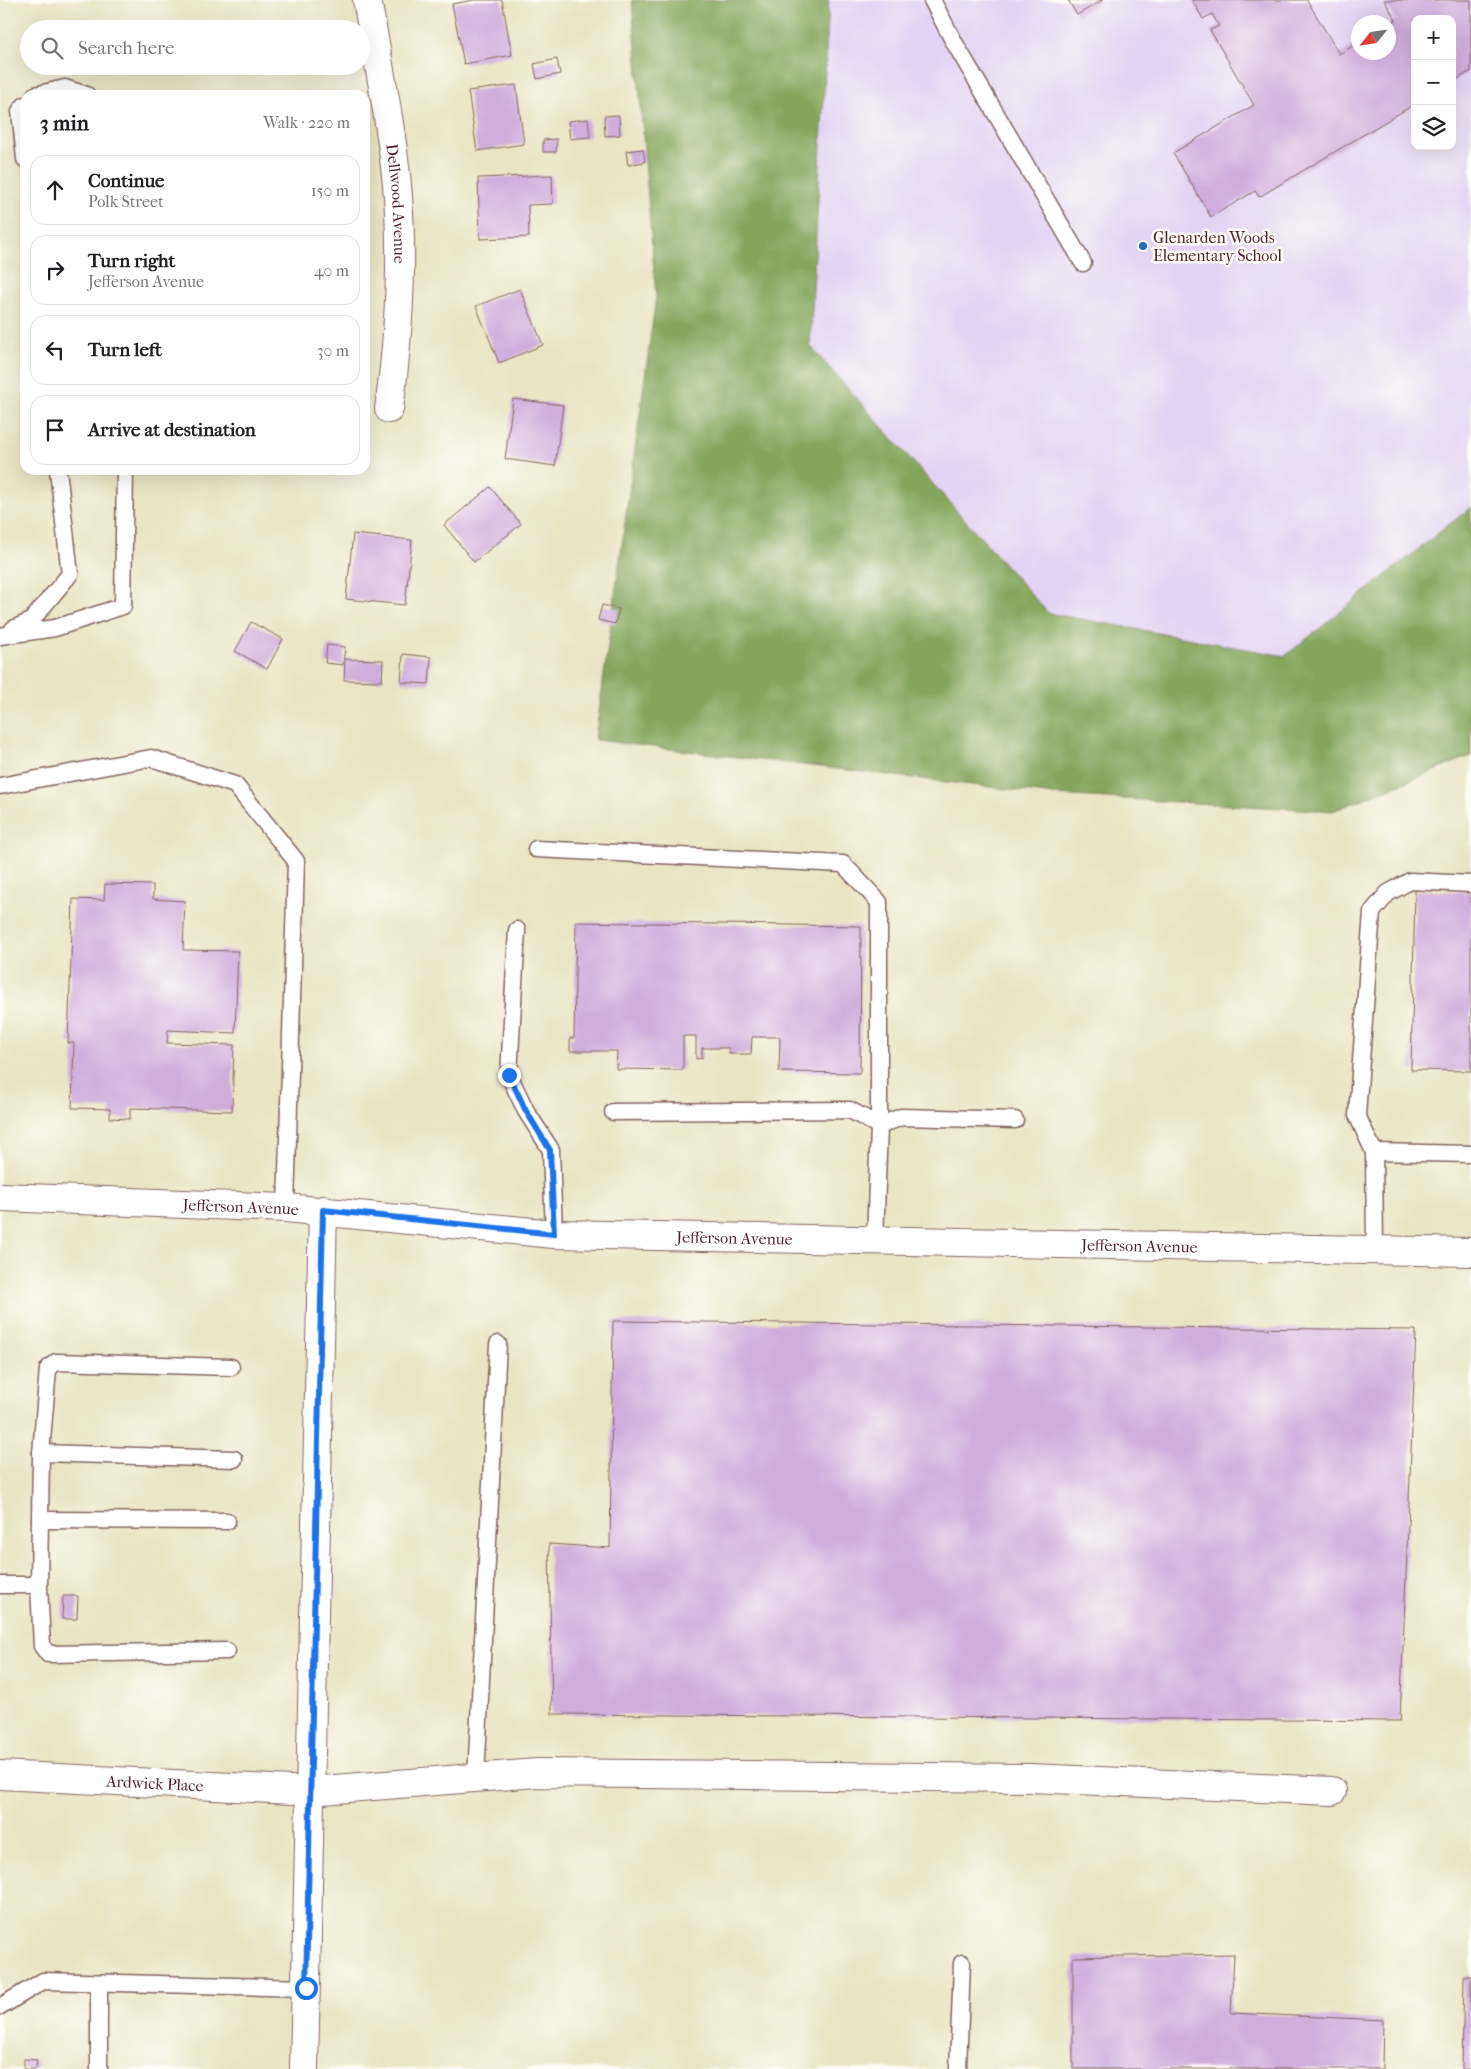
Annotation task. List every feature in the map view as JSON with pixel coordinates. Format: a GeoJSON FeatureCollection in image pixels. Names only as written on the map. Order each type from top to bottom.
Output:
{"type":"FeatureCollection","features":[{"type":"Feature","properties":{"kind":"street","name":"Dellwood Avenue"},"geometry":{"type":"LineString","coordinates":[[367,0],[389,124],[397,184],[399,229],[398,342],[389,409]]}},
{"type":"Feature","properties":{"kind":"street","name":"Jefferson Avenue"},"geometry":{"type":"LineString","coordinates":[[0,1197],[323,1210],[554,1234],[1471,1252]]}},
{"type":"Feature","properties":{"kind":"street"},"geometry":{"type":"LineString","coordinates":[[304,2069],[323,1210]]}},
{"type":"Feature","properties":{"kind":"street","name":"Ardwick Place"},"geometry":{"type":"LineString","coordinates":[[0,1774],[310,1791],[537,1773],[1030,1778],[1332,1791]]}},
{"type":"Feature","properties":{"kind":"lane"},"geometry":{"type":"LineString","coordinates":[[932,0],[1083,263]]}},
{"type":"Feature","properties":{"kind":"lane"},"geometry":{"type":"LineString","coordinates":[[54,90],[65,88],[71,90]]}},
{"type":"Feature","properties":{"kind":"lane"},"geometry":{"type":"LineString","coordinates":[[0,636],[31,621],[70,574],[59,475]]}},
{"type":"Feature","properties":{"kind":"lane"},"geometry":{"type":"LineString","coordinates":[[0,636],[55,628],[123,606],[125,475]]}},
{"type":"Feature","properties":{"kind":"lane"},"geometry":{"type":"LineString","coordinates":[[0,786],[151,758],[235,785],[296,861],[286,1208]]}},
{"type":"Feature","properties":{"kind":"lane"},"geometry":{"type":"LineString","coordinates":[[536,849],[843,864],[879,902],[879,1126],[875,1241]]}},
{"type":"Feature","properties":{"kind":"lane"},"geometry":{"type":"LineString","coordinates":[[1375,1250],[1374,1152],[1357,1115],[1372,912],[1388,893],[1410,881],[1471,884]]}},
{"type":"Feature","properties":{"kind":"lane"},"geometry":{"type":"LineString","coordinates":[[517,930],[509,1075],[526,1111],[550,1150],[554,1234]]}},
{"type":"Feature","properties":{"kind":"lane"},"geometry":{"type":"LineString","coordinates":[[613,1112],[850,1110],[879,1126]]}},
{"type":"Feature","properties":{"kind":"lane"},"geometry":{"type":"LineString","coordinates":[[879,1126],[901,1117],[1015,1120]]}},
{"type":"Feature","properties":{"kind":"lane"},"geometry":{"type":"LineString","coordinates":[[1374,1152],[1471,1154]]}},
{"type":"Feature","properties":{"kind":"lane"},"geometry":{"type":"LineString","coordinates":[[476,1778],[498,1344]]}},
{"type":"Feature","properties":{"kind":"lane"},"geometry":{"type":"LineString","coordinates":[[227,1651],[48,1654],[42,1646],[39,1586],[41,1453],[48,1369],[56,1362],[231,1367]]}},
{"type":"Feature","properties":{"kind":"lane"},"geometry":{"type":"LineString","coordinates":[[41,1453],[234,1459]]}},
{"type":"Feature","properties":{"kind":"lane"},"geometry":{"type":"LineString","coordinates":[[40,1520],[226,1521]]}},
{"type":"Feature","properties":{"kind":"lane"},"geometry":{"type":"LineString","coordinates":[[0,1585],[39,1586]]}},
{"type":"Feature","properties":{"kind":"lane"},"geometry":{"type":"LineString","coordinates":[[958,2069],[962,1963]]}},
{"type":"Feature","properties":{"kind":"lane"},"geometry":{"type":"LineString","coordinates":[[0,2007],[43,1981],[306,1988]]}},
{"type":"Feature","properties":{"kind":"lane"},"geometry":{"type":"LineString","coordinates":[[99,1983],[99,2069]]}},
{"type":"Feature","properties":{"kind":"shaded area","name":"Glenarden Woods Elementary School"},"geometry":{"type":"Polygon","coordinates":[[[829,0],[1471,0],[1471,507],[1285,656],[1048,613],[810,346],[829,0]]]}},
{"type":"Feature","properties":{"kind":"green space"},"geometry":{"type":"Polygon","coordinates":[[[632,0],[829,0],[810,346],[1048,613],[1285,656],[1471,507],[1471,756],[1333,811],[1055,795],[595,740],[656,297],[632,0]]]}},
{"type":"Feature","properties":{"kind":"building"},"geometry":{"type":"Polygon","coordinates":[[[474,0],[502,0],[512,55],[464,64],[452,4],[474,0]]]}},
{"type":"Feature","properties":{"kind":"building"},"geometry":{"type":"Polygon","coordinates":[[[1068,0],[1103,0],[1077,15],[1068,0]]]}},
{"type":"Feature","properties":{"kind":"building"},"geometry":{"type":"Polygon","coordinates":[[[1192,0],[1307,0],[1339,54],[1351,47],[1351,60],[1396,60],[1396,15],[1393,15],[1384,0],[1471,0],[1471,71],[1456,80],[1456,15],[1411,15],[1411,106],[1259,197],[1255,191],[1211,217],[1173,153],[1254,105],[1210,30],[1219,26],[1212,14],[1203,19],[1192,0]]]}},
{"type":"Feature","properties":{"kind":"building"},"geometry":{"type":"Polygon","coordinates":[[[557,59],[560,74],[537,79],[534,64],[557,59]]]}},
{"type":"Feature","properties":{"kind":"building"},"geometry":{"type":"Polygon","coordinates":[[[516,85],[524,144],[477,151],[468,91],[516,85]]]}},
{"type":"Feature","properties":{"kind":"building"},"geometry":{"type":"Polygon","coordinates":[[[619,115],[620,135],[605,136],[604,116],[619,115]]]}},
{"type":"Feature","properties":{"kind":"building"},"geometry":{"type":"Polygon","coordinates":[[[588,119],[590,137],[570,139],[568,121],[588,119]]]}},
{"type":"Feature","properties":{"kind":"building"},"geometry":{"type":"Polygon","coordinates":[[[557,139],[556,152],[543,152],[543,140],[557,139]]]}},
{"type":"Feature","properties":{"kind":"building"},"geometry":{"type":"Polygon","coordinates":[[[643,149],[645,162],[628,165],[626,151],[643,149]]]}},
{"type":"Feature","properties":{"kind":"building"},"geometry":{"type":"Polygon","coordinates":[[[552,175],[553,204],[528,205],[529,237],[480,239],[478,178],[552,175]]]}},
{"type":"Feature","properties":{"kind":"building"},"geometry":{"type":"Polygon","coordinates":[[[520,289],[543,345],[499,363],[476,306],[520,289]]]}},
{"type":"Feature","properties":{"kind":"building"},"geometry":{"type":"Polygon","coordinates":[[[513,399],[563,405],[555,466],[505,459],[513,399]]]}},
{"type":"Feature","properties":{"kind":"building"},"geometry":{"type":"Polygon","coordinates":[[[490,487],[521,524],[474,562],[444,525],[490,487]]]}},
{"type":"Feature","properties":{"kind":"building"},"geometry":{"type":"Polygon","coordinates":[[[353,534],[412,540],[405,605],[346,599],[353,534]]]}},
{"type":"Feature","properties":{"kind":"building"},"geometry":{"type":"Polygon","coordinates":[[[602,605],[619,609],[615,624],[598,620],[602,605]]]}},
{"type":"Feature","properties":{"kind":"building"},"geometry":{"type":"Polygon","coordinates":[[[251,622],[283,639],[267,669],[235,651],[251,622]]]}},
{"type":"Feature","properties":{"kind":"building"},"geometry":{"type":"Polygon","coordinates":[[[327,645],[345,647],[343,665],[325,663],[327,645]]]}},
{"type":"Feature","properties":{"kind":"building"},"geometry":{"type":"Polygon","coordinates":[[[403,654],[431,657],[429,684],[401,682],[403,654]]]}},
{"type":"Feature","properties":{"kind":"building"},"geometry":{"type":"Polygon","coordinates":[[[345,659],[383,660],[382,681],[344,680],[345,659]]]}},
{"type":"Feature","properties":{"kind":"building"},"geometry":{"type":"Polygon","coordinates":[[[105,884],[153,885],[153,899],[185,901],[183,950],[238,951],[235,1033],[168,1030],[167,1043],[234,1045],[232,1111],[130,1108],[130,1119],[110,1118],[110,1109],[72,1108],[74,1043],[68,1043],[73,899],[104,900],[105,884]]]}},
{"type":"Feature","properties":{"kind":"building"},"geometry":{"type":"Polygon","coordinates":[[[1415,890],[1471,892],[1471,1071],[1411,1070],[1415,890]]]}},
{"type":"Feature","properties":{"kind":"building"},"geometry":{"type":"Polygon","coordinates":[[[576,922],[861,926],[860,1073],[779,1072],[780,1037],[752,1037],[751,1054],[729,1054],[729,1048],[702,1048],[702,1058],[696,1059],[696,1036],[683,1036],[683,1070],[616,1069],[617,1051],[570,1051],[570,1038],[574,1038],[576,922]]]}},
{"type":"Feature","properties":{"kind":"building"},"geometry":{"type":"Polygon","coordinates":[[[613,1321],[1416,1330],[1400,1721],[552,1714],[549,1544],[610,1548],[613,1321]]]}},
{"type":"Feature","properties":{"kind":"building"},"geometry":{"type":"Polygon","coordinates":[[[63,1596],[78,1596],[77,1619],[62,1619],[63,1596]]]}},
{"type":"Feature","properties":{"kind":"building"},"geometry":{"type":"Polygon","coordinates":[[[1234,1954],[1231,2013],[1383,2020],[1382,2069],[1073,2069],[1073,1957],[1234,1954]]]}},
{"type":"Feature","properties":{"kind":"building"},"geometry":{"type":"Polygon","coordinates":[[[1464,1976],[1471,1976],[1471,2069],[1462,2069],[1464,1976]]]}},
{"type":"Feature","properties":{"kind":"building"},"geometry":{"type":"Polygon","coordinates":[[[24,2059],[37,2060],[36,2069],[24,2069],[24,2059]]]}},
{"type":"Feature","properties":{"kind":"place","name":"Glenarden Woods Elementary School"},"geometry":{"type":"Point","coordinates":[1143,246]}},
{"type":"Feature","properties":{"kind":"route"},"geometry":{"type":"LineString","coordinates":[[306,1988],[323,1210],[554,1234],[550,1150],[526,1111],[509,1075]]}}]}
